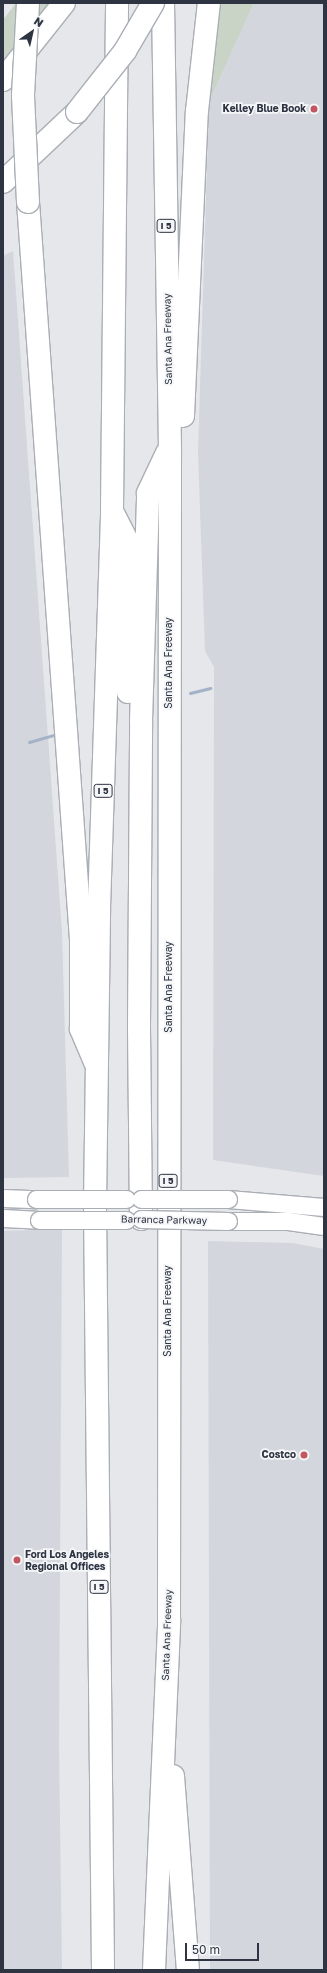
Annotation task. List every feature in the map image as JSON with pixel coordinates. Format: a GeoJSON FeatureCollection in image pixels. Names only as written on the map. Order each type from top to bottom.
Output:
{"type":"FeatureCollection","features":[{"type":"Feature","properties":{"kind":"highway"},"geometry":{"type":"LineString","coordinates":[[28,3],[23,95],[29,216],[81,940],[81,1029],[99,1071]]}},
{"type":"Feature","properties":{"kind":"highway"},"geometry":{"type":"LineString","coordinates":[[3,80],[64,3]]}},
{"type":"Feature","properties":{"kind":"highway","name":"I 5"},"geometry":{"type":"LineString","coordinates":[[103,1970],[95,1204],[99,1071],[99,908],[112,510],[117,3]]}},
{"type":"Feature","properties":{"kind":"highway"},"geometry":{"type":"LineString","coordinates":[[3,182],[77,112],[125,51],[153,3]]}},
{"type":"Feature","properties":{"kind":"highway","name":"Santa Ana Freeway"},"geometry":{"type":"LineString","coordinates":[[154,1970],[155,1896],[169,1620],[170,448],[163,3]]}},
{"type":"Feature","properties":{"kind":"highway"},"geometry":{"type":"LineString","coordinates":[[170,495],[181,459],[197,111],[209,3]]}},
{"type":"Feature","properties":{"kind":"highway"},"geometry":{"type":"LineString","coordinates":[[133,1209],[141,721],[148,494],[170,448]]}},
{"type":"Feature","properties":{"kind":"highway"},"geometry":{"type":"LineString","coordinates":[[112,510],[128,543],[135,1026]]}},
{"type":"Feature","properties":{"kind":"highway"},"geometry":{"type":"LineString","coordinates":[[169,1620],[172,1767],[188,1970]]}},
{"type":"Feature","properties":{"kind":"highway"},"geometry":{"type":"LineString","coordinates":[[155,1896],[158,1970]]}},
{"type":"Feature","properties":{"kind":"main road","name":"Barranca Parkway"},"geometry":{"type":"LineString","coordinates":[[3,1198],[36,1199],[228,1221],[288,1221],[324,1226]]}},
{"type":"Feature","properties":{"kind":"main road","name":"Barranca Parkway"},"geometry":{"type":"LineString","coordinates":[[3,1218],[39,1220],[228,1199],[324,1207]]}},
{"type":"Feature","properties":{"kind":"shaded area"},"geometry":{"type":"Polygon","coordinates":[[[16,3],[50,3],[3,64],[3,20],[16,3]]]}},
{"type":"Feature","properties":{"kind":"shaded area"},"geometry":{"type":"Polygon","coordinates":[[[221,3],[254,3],[209,102],[211,70],[221,3]]]}},
{"type":"Feature","properties":{"kind":"shaded area"},"geometry":{"type":"Polygon","coordinates":[[[254,3],[324,3],[324,1176],[213,1160],[214,667],[205,651],[198,452],[209,102],[254,3]]]}},
{"type":"Feature","properties":{"kind":"shaded area"},"geometry":{"type":"Polygon","coordinates":[[[13,251],[62,932],[69,1177],[3,1178],[3,256],[13,251]]]}},
{"type":"Feature","properties":{"kind":"shaded area"},"geometry":{"type":"Polygon","coordinates":[[[62,1229],[59,1745],[62,1970],[3,1970],[3,1231],[62,1229]]]}},
{"type":"Feature","properties":{"kind":"shaded area"},"geometry":{"type":"Polygon","coordinates":[[[208,1241],[293,1243],[324,1249],[324,1970],[210,1970],[208,1241]]]}},
{"type":"Feature","properties":{"kind":"waterway"},"geometry":{"type":"LineString","coordinates":[[190,693],[210,688]]}},
{"type":"Feature","properties":{"kind":"waterway"},"geometry":{"type":"LineString","coordinates":[[29,742],[54,735]]}},
{"type":"Feature","properties":{"kind":"place","name":"Kelley Blue Book"},"geometry":{"type":"Point","coordinates":[314,109]}},
{"type":"Feature","properties":{"kind":"place","name":"Costco"},"geometry":{"type":"Point","coordinates":[304,1455]}},
{"type":"Feature","properties":{"kind":"place","name":"Ford Los Angeles Regional Offices"},"geometry":{"type":"Point","coordinates":[17,1560]}}]}
